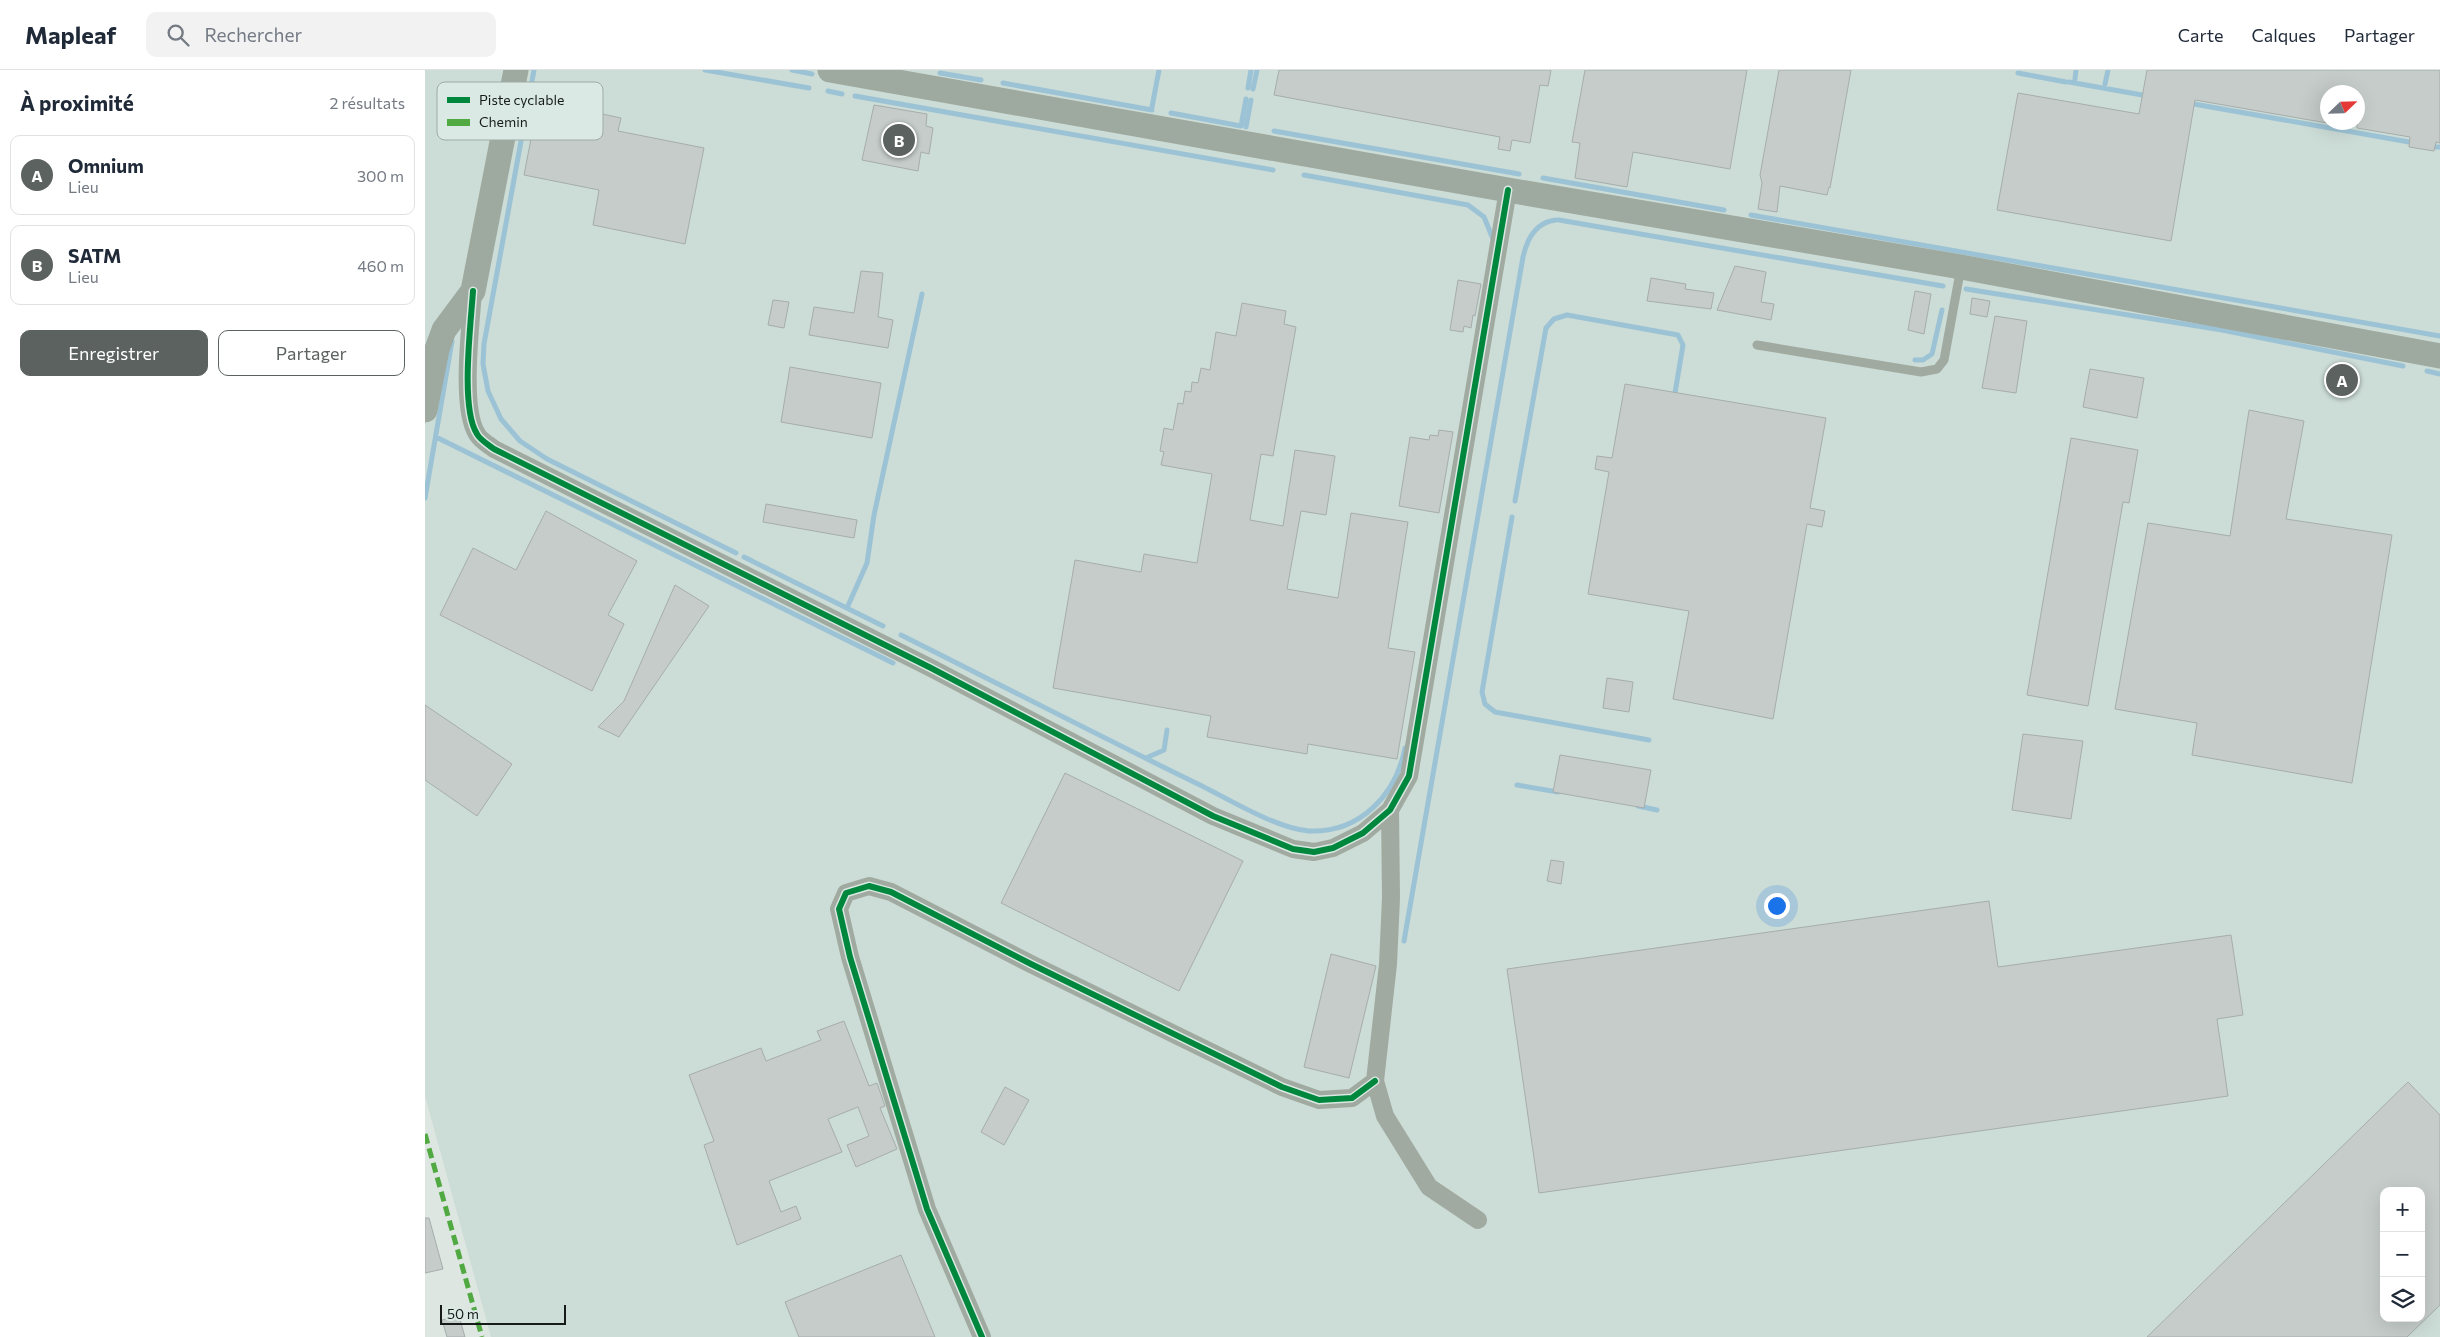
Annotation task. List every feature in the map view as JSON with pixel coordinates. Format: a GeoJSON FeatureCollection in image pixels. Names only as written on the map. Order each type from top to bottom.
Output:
{"type":"FeatureCollection","features":[{"type":"Feature","properties":{"kind":"main road"},"geometry":{"type":"LineString","coordinates":[[830,70],[1508,190],[1961,267],[2440,356]]}},
{"type":"Feature","properties":{"kind":"main road"},"geometry":{"type":"LineString","coordinates":[[425,410],[437,349],[444,330],[473,291],[502,140]]}},
{"type":"Feature","properties":{"kind":"street"},"geometry":{"type":"LineString","coordinates":[[473,291],[469,355],[470,412],[477,434],[494,449],[931,668],[1213,816],[1293,849],[1314,852],[1333,848],[1363,833],[1390,810],[1409,776],[1508,190]]}},
{"type":"Feature","properties":{"kind":"street"},"geometry":{"type":"LineString","coordinates":[[1390,810],[1391,898],[1388,964],[1375,1081],[1385,1116],[1429,1187],[1478,1220]]}},
{"type":"Feature","properties":{"kind":"street"},"geometry":{"type":"LineString","coordinates":[[982,1337],[927,1209],[850,956],[839,909],[846,893],[869,886],[891,892],[1031,964],[1291,1090],[1319,1100],[1352,1098],[1375,1081]]}},
{"type":"Feature","properties":{"kind":"lane"},"geometry":{"type":"LineString","coordinates":[[1757,345],[1921,372],[1937,369],[1943,360],[1961,267]]}},
{"type":"Feature","properties":{"kind":"shaded area"},"geometry":{"type":"Polygon","coordinates":[[[425,70],[2440,70],[2440,1337],[491,1337],[425,1096],[425,70]]]}},
{"type":"Feature","properties":{"kind":"building"},"geometry":{"type":"Polygon","coordinates":[[[1279,70],[1551,70],[1548,86],[1540,85],[1530,143],[1512,140],[1510,151],[1498,149],[1500,137],[1274,95],[1279,70]]]}},
{"type":"Feature","properties":{"kind":"building"},"geometry":{"type":"Polygon","coordinates":[[[1585,70],[1747,70],[1730,169],[1633,152],[1627,187],[1575,178],[1580,143],[1572,142],[1585,70]]]}},
{"type":"Feature","properties":{"kind":"building"},"geometry":{"type":"Polygon","coordinates":[[[1779,70],[1851,70],[1830,188],[1827,195],[1780,186],[1777,212],[1758,209],[1762,183],[1760,175],[1779,70]]]}},
{"type":"Feature","properties":{"kind":"building"},"geometry":{"type":"Polygon","coordinates":[[[2147,70],[2440,70],[2440,143],[2436,142],[2434,151],[2409,147],[2410,137],[2365,129],[2365,85],[2320,85],[2320,122],[2195,100],[2171,241],[1997,210],[2018,93],[2139,114],[2147,70]]]}},
{"type":"Feature","properties":{"kind":"building"},"geometry":{"type":"Polygon","coordinates":[[[874,105],[927,114],[926,126],[933,128],[929,154],[921,152],[918,171],[862,160],[874,105]]]}},
{"type":"Feature","properties":{"kind":"building"},"geometry":{"type":"Polygon","coordinates":[[[603,114],[621,118],[618,131],[704,148],[685,244],[593,225],[599,190],[524,175],[531,140],[603,140],[603,114]]]}},
{"type":"Feature","properties":{"kind":"building"},"geometry":{"type":"Polygon","coordinates":[[[1735,266],[1766,272],[1761,302],[1774,304],[1771,320],[1717,310],[1735,266]]]}},
{"type":"Feature","properties":{"kind":"building"},"geometry":{"type":"Polygon","coordinates":[[[861,271],[883,273],[878,317],[893,320],[888,348],[809,335],[814,307],[854,313],[861,271]]]}},
{"type":"Feature","properties":{"kind":"building"},"geometry":{"type":"Polygon","coordinates":[[[1651,278],[1686,284],[1685,289],[1714,293],[1711,309],[1647,301],[1651,278]]]}},
{"type":"Feature","properties":{"kind":"building"},"geometry":{"type":"Polygon","coordinates":[[[1458,280],[1481,284],[1471,328],[1464,326],[1463,332],[1450,330],[1458,280]]]}},
{"type":"Feature","properties":{"kind":"building"},"geometry":{"type":"Polygon","coordinates":[[[1915,291],[1931,294],[1924,334],[1908,330],[1915,291]]]}},
{"type":"Feature","properties":{"kind":"building"},"geometry":{"type":"Polygon","coordinates":[[[1972,298],[1990,301],[1987,317],[1970,314],[1972,298]]]}},
{"type":"Feature","properties":{"kind":"building"},"geometry":{"type":"Polygon","coordinates":[[[773,300],[789,302],[784,328],[768,325],[773,300]]]}},
{"type":"Feature","properties":{"kind":"building"},"geometry":{"type":"Polygon","coordinates":[[[1242,303],[1286,311],[1284,324],[1296,327],[1273,456],[1261,454],[1250,520],[1283,526],[1295,450],[1335,456],[1326,515],[1301,511],[1287,589],[1338,598],[1351,513],[1408,522],[1388,648],[1415,652],[1397,759],[1308,744],[1307,754],[1207,737],[1211,716],[1053,688],[1075,560],[1141,572],[1144,554],[1197,563],[1212,474],[1161,465],[1164,452],[1160,451],[1164,428],[1173,430],[1178,403],[1183,404],[1185,391],[1191,392],[1192,382],[1198,383],[1201,368],[1210,370],[1216,332],[1236,336],[1242,303]]]}},
{"type":"Feature","properties":{"kind":"building"},"geometry":{"type":"Polygon","coordinates":[[[1995,316],[2027,321],[2016,393],[1982,388],[1995,316]]]}},
{"type":"Feature","properties":{"kind":"building"},"geometry":{"type":"Polygon","coordinates":[[[790,367],[881,383],[872,438],[781,422],[790,367]]]}},
{"type":"Feature","properties":{"kind":"building"},"geometry":{"type":"Polygon","coordinates":[[[2090,369],[2144,378],[2137,418],[2083,407],[2090,369]]]}},
{"type":"Feature","properties":{"kind":"building"},"geometry":{"type":"Polygon","coordinates":[[[2329,369],[2358,374],[2355,392],[2325,387],[2329,369]]]}},
{"type":"Feature","properties":{"kind":"building"},"geometry":{"type":"Polygon","coordinates":[[[1625,384],[1826,418],[1810,508],[1825,511],[1822,527],[1807,524],[1773,719],[1673,699],[1689,611],[1588,594],[1609,472],[1595,469],[1597,456],[1612,458],[1625,384]]]}},
{"type":"Feature","properties":{"kind":"building"},"geometry":{"type":"Polygon","coordinates":[[[2249,410],[2304,421],[2286,519],[2392,535],[2352,783],[2192,755],[2197,723],[2115,709],[2148,523],[2230,536],[2249,410]]]}},
{"type":"Feature","properties":{"kind":"building"},"geometry":{"type":"Polygon","coordinates":[[[1439,430],[1453,432],[1439,513],[1399,506],[1410,437],[1429,440],[1430,435],[1438,436],[1439,430]]]}},
{"type":"Feature","properties":{"kind":"building"},"geometry":{"type":"Polygon","coordinates":[[[2071,438],[2138,450],[2129,503],[2123,502],[2088,706],[2027,695],[2071,438]]]}},
{"type":"Feature","properties":{"kind":"building"},"geometry":{"type":"Polygon","coordinates":[[[766,504],[857,520],[854,538],[763,522],[766,504]]]}},
{"type":"Feature","properties":{"kind":"building"},"geometry":{"type":"Polygon","coordinates":[[[546,511],[637,561],[608,615],[624,624],[592,691],[440,615],[473,548],[516,570],[546,511]]]}},
{"type":"Feature","properties":{"kind":"building"},"geometry":{"type":"Polygon","coordinates":[[[675,585],[709,606],[619,737],[598,727],[624,701],[675,585]]]}},
{"type":"Feature","properties":{"kind":"building"},"geometry":{"type":"Polygon","coordinates":[[[1607,678],[1633,682],[1629,712],[1603,708],[1607,678]]]}},
{"type":"Feature","properties":{"kind":"building"},"geometry":{"type":"Polygon","coordinates":[[[425,705],[512,764],[477,816],[425,780],[425,705]]]}},
{"type":"Feature","properties":{"kind":"building"},"geometry":{"type":"Polygon","coordinates":[[[2023,734],[2083,741],[2071,819],[2012,810],[2023,734]]]}},
{"type":"Feature","properties":{"kind":"building"},"geometry":{"type":"Polygon","coordinates":[[[1560,755],[1651,770],[1644,808],[1553,792],[1560,755]]]}},
{"type":"Feature","properties":{"kind":"building"},"geometry":{"type":"Polygon","coordinates":[[[1065,773],[1243,861],[1179,991],[1001,903],[1065,773]]]}},
{"type":"Feature","properties":{"kind":"building"},"geometry":{"type":"Polygon","coordinates":[[[1551,860],[1564,862],[1561,884],[1547,881],[1551,860]]]}},
{"type":"Feature","properties":{"kind":"building"},"geometry":{"type":"Polygon","coordinates":[[[1989,901],[1998,967],[2231,935],[2243,1015],[2217,1019],[2228,1096],[1539,1193],[1507,969],[1989,901]]]}},
{"type":"Feature","properties":{"kind":"building"},"geometry":{"type":"Polygon","coordinates":[[[1331,954],[1376,966],[1349,1078],[1304,1067],[1331,954]]]}},
{"type":"Feature","properties":{"kind":"building"},"geometry":{"type":"Polygon","coordinates":[[[844,1021],[869,1086],[877,1083],[885,1106],[880,1108],[897,1149],[856,1167],[847,1145],[869,1136],[858,1107],[828,1119],[842,1152],[769,1181],[781,1212],[796,1206],[801,1219],[737,1245],[704,1145],[714,1141],[689,1075],[761,1048],[766,1061],[821,1040],[817,1031],[844,1021]]]}},
{"type":"Feature","properties":{"kind":"building"},"geometry":{"type":"Polygon","coordinates":[[[2408,1082],[2440,1115],[2440,1305],[2425,1320],[2425,1187],[2380,1187],[2380,1322],[2422,1322],[2407,1337],[2147,1337],[2408,1082]]]}},
{"type":"Feature","properties":{"kind":"building"},"geometry":{"type":"Polygon","coordinates":[[[1005,1087],[1029,1100],[1004,1145],[981,1132],[1005,1087]]]}},
{"type":"Feature","properties":{"kind":"building"},"geometry":{"type":"Polygon","coordinates":[[[425,1218],[429,1218],[443,1269],[425,1273],[425,1218]]]}},
{"type":"Feature","properties":{"kind":"building"},"geometry":{"type":"Polygon","coordinates":[[[901,1255],[935,1337],[799,1337],[785,1302],[901,1255]]]}},
{"type":"Feature","properties":{"kind":"building"},"geometry":{"type":"Polygon","coordinates":[[[459,1316],[465,1337],[447,1337],[442,1320],[459,1316]]]}},
{"type":"Feature","properties":{"kind":"waterway"},"geometry":{"type":"LineString","coordinates":[[532,82],[534,70]]}},
{"type":"Feature","properties":{"kind":"waterway"},"geometry":{"type":"LineString","coordinates":[[705,70],[809,88]]}},
{"type":"Feature","properties":{"kind":"waterway"},"geometry":{"type":"LineString","coordinates":[[792,70],[812,74]]}},
{"type":"Feature","properties":{"kind":"waterway"},"geometry":{"type":"LineString","coordinates":[[1152,107],[1159,70]]}},
{"type":"Feature","properties":{"kind":"waterway"},"geometry":{"type":"LineString","coordinates":[[1248,88],[1251,70]]}},
{"type":"Feature","properties":{"kind":"waterway"},"geometry":{"type":"LineString","coordinates":[[1253,89],[1257,70]]}},
{"type":"Feature","properties":{"kind":"waterway"},"geometry":{"type":"LineString","coordinates":[[2075,79],[2076,70]]}},
{"type":"Feature","properties":{"kind":"waterway"},"geometry":{"type":"LineString","coordinates":[[2105,84],[2108,70]]}},
{"type":"Feature","properties":{"kind":"waterway"},"geometry":{"type":"LineString","coordinates":[[940,73],[981,80]]}},
{"type":"Feature","properties":{"kind":"waterway"},"geometry":{"type":"LineString","coordinates":[[2018,73],[2066,82]]}},
{"type":"Feature","properties":{"kind":"waterway"},"geometry":{"type":"LineString","coordinates":[[2069,82],[2148,96]]}},
{"type":"Feature","properties":{"kind":"waterway"},"geometry":{"type":"LineString","coordinates":[[1003,83],[1152,110]]}},
{"type":"Feature","properties":{"kind":"waterway"},"geometry":{"type":"LineString","coordinates":[[828,91],[842,94]]}},
{"type":"Feature","properties":{"kind":"waterway"},"geometry":{"type":"LineString","coordinates":[[855,96],[1273,170]]}},
{"type":"Feature","properties":{"kind":"waterway"},"geometry":{"type":"LineString","coordinates":[[1171,113],[1241,126],[1246,99]]}},
{"type":"Feature","properties":{"kind":"waterway"},"geometry":{"type":"LineString","coordinates":[[1246,127],[1251,100]]}},
{"type":"Feature","properties":{"kind":"waterway"},"geometry":{"type":"LineString","coordinates":[[2188,103],[2409,142]]}},
{"type":"Feature","properties":{"kind":"waterway"},"geometry":{"type":"LineString","coordinates":[[1274,131],[1519,174]]}},
{"type":"Feature","properties":{"kind":"waterway"},"geometry":{"type":"LineString","coordinates":[[521,140],[484,344],[483,364],[488,391],[501,419],[520,441],[547,459],[736,553]]}},
{"type":"Feature","properties":{"kind":"waterway"},"geometry":{"type":"LineString","coordinates":[[2435,147],[2440,147]]}},
{"type":"Feature","properties":{"kind":"waterway"},"geometry":{"type":"LineString","coordinates":[[1304,175],[1468,205],[1484,217],[1493,239]]}},
{"type":"Feature","properties":{"kind":"waterway"},"geometry":{"type":"LineString","coordinates":[[1543,178],[1724,210]]}},
{"type":"Feature","properties":{"kind":"waterway"},"geometry":{"type":"LineString","coordinates":[[1751,215],[2440,336]]}},
{"type":"Feature","properties":{"kind":"waterway"},"geometry":{"type":"LineString","coordinates":[[1404,941],[1523,257],[1533,232],[1543,224],[1556,220]]}},
{"type":"Feature","properties":{"kind":"waterway"},"geometry":{"type":"LineString","coordinates":[[1559,220],[1943,286]]}},
{"type":"Feature","properties":{"kind":"waterway"},"geometry":{"type":"LineString","coordinates":[[1966,289],[2222,330],[2403,366]]}},
{"type":"Feature","properties":{"kind":"waterway"},"geometry":{"type":"LineString","coordinates":[[847,608],[867,563],[874,515],[922,294]]}},
{"type":"Feature","properties":{"kind":"waterway"},"geometry":{"type":"LineString","coordinates":[[1915,360],[1923,360],[1932,354],[1942,310]]}},
{"type":"Feature","properties":{"kind":"waterway"},"geometry":{"type":"LineString","coordinates":[[1515,501],[1546,328],[1554,319],[1567,315],[1678,335],[1683,345],[1675,393]]}},
{"type":"Feature","properties":{"kind":"waterway"},"geometry":{"type":"LineString","coordinates":[[425,498],[452,341]]}},
{"type":"Feature","properties":{"kind":"waterway"},"geometry":{"type":"LineString","coordinates":[[2427,371],[2440,374]]}},
{"type":"Feature","properties":{"kind":"waterway"},"geometry":{"type":"LineString","coordinates":[[436,437],[893,663]]}},
{"type":"Feature","properties":{"kind":"waterway"},"geometry":{"type":"LineString","coordinates":[[1512,517],[1482,692],[1485,704],[1495,712],[1649,740]]}},
{"type":"Feature","properties":{"kind":"waterway"},"geometry":{"type":"LineString","coordinates":[[744,557],[883,626]]}},
{"type":"Feature","properties":{"kind":"waterway"},"geometry":{"type":"LineString","coordinates":[[901,635],[1254,813],[1297,829],[1309,831],[1327,830],[1359,818],[1373,808],[1393,781],[1405,748]]}},
{"type":"Feature","properties":{"kind":"waterway"},"geometry":{"type":"LineString","coordinates":[[1146,758],[1164,750],[1167,730]]}},
{"type":"Feature","properties":{"kind":"waterway"},"geometry":{"type":"LineString","coordinates":[[1517,785],[1558,792]]}},
{"type":"Feature","properties":{"kind":"waterway"},"geometry":{"type":"LineString","coordinates":[[1638,806],[1657,810]]}},
{"type":"Feature","properties":{"kind":"marked path"},"geometry":{"type":"LineString","coordinates":[[425,1134],[482,1337]]}},
{"type":"Feature","properties":{"kind":"cycle path"},"geometry":{"type":"LineString","coordinates":[[473,291],[468,365],[469,405],[472,422],[477,434],[494,449],[931,668],[1213,816],[1293,849],[1314,852],[1333,848],[1363,833],[1390,810],[1409,776],[1508,190]]}},
{"type":"Feature","properties":{"kind":"cycle path"},"geometry":{"type":"LineString","coordinates":[[982,1337],[927,1209],[850,957],[839,909],[846,893],[869,886],[891,892],[1031,964],[1282,1087],[1319,1100],[1352,1098],[1375,1081]]}},
{"type":"Feature","properties":{"kind":"place","name":"SATM"},"geometry":{"type":"Point","coordinates":[899,140]}},
{"type":"Feature","properties":{"kind":"place","name":"Omnium"},"geometry":{"type":"Point","coordinates":[2342,380]}}]}
